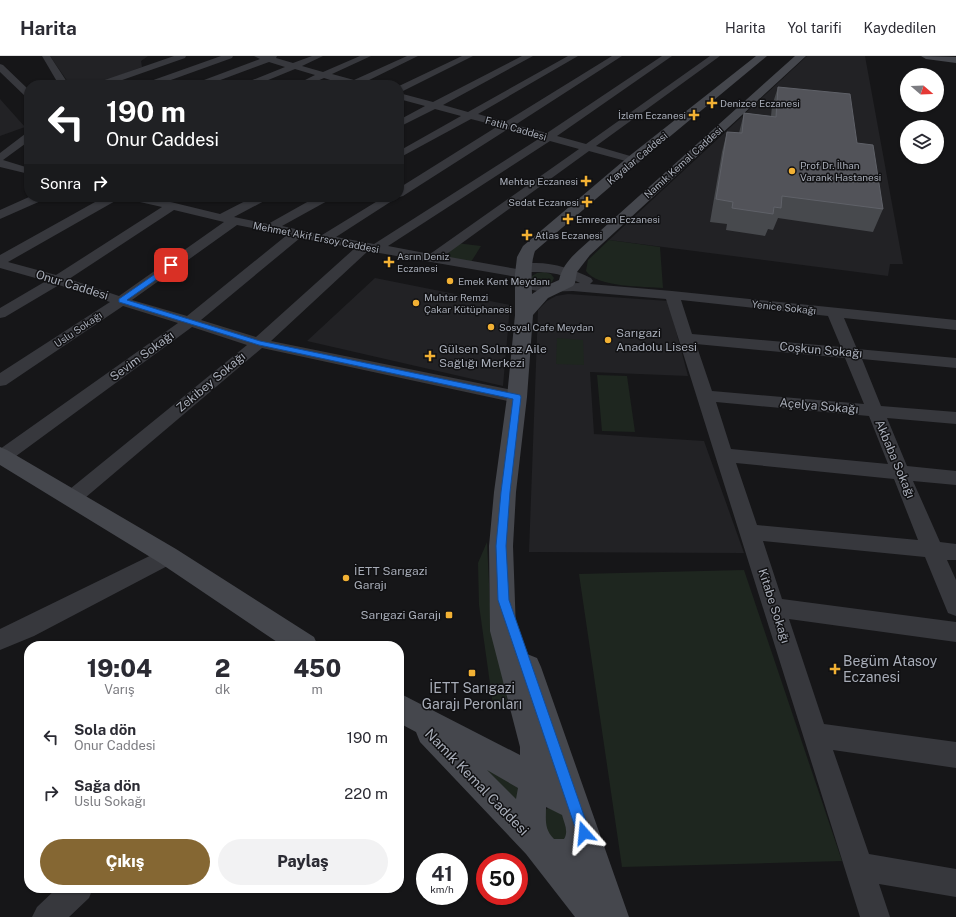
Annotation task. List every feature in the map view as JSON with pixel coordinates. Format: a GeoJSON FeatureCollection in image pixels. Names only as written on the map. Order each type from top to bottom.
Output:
{"type":"FeatureCollection","features":[{"type":"Feature","properties":{"kind":"main road","name":"Kayalar Caddesi"},"geometry":{"type":"LineString","coordinates":[[524,315],[523,276],[525,257],[528,249],[633,160],[762,56]]}},
{"type":"Feature","properties":{"kind":"main road","name":"Namık Kemal Caddesi"},"geometry":{"type":"LineString","coordinates":[[557,287],[567,283],[569,272],[574,264],[600,238],[801,56]]}},
{"type":"Feature","properties":{"kind":"main road"},"geometry":{"type":"LineString","coordinates":[[926,56],[956,58]]}},
{"type":"Feature","properties":{"kind":"main road"},"geometry":{"type":"LineString","coordinates":[[948,56],[956,58]]}},
{"type":"Feature","properties":{"kind":"main road"},"geometry":{"type":"LineString","coordinates":[[524,315],[533,301],[545,292],[557,287]]}},
{"type":"Feature","properties":{"kind":"main road","name":"Namık Kemal Caddesi"},"geometry":{"type":"LineString","coordinates":[[524,315],[517,397],[505,492],[501,546],[503,631],[535,747],[536,782],[531,800],[538,838]]}},
{"type":"Feature","properties":{"kind":"main road"},"geometry":{"type":"LineString","coordinates":[[1,456],[168,556],[297,641]]}},
{"type":"Feature","properties":{"kind":"main road","name":"Namık Kemal Caddesi"},"geometry":{"type":"LineString","coordinates":[[503,600],[574,811],[612,917]]}},
{"type":"Feature","properties":{"kind":"main road","name":"Namık Kemal Caddesi"},"geometry":{"type":"LineString","coordinates":[[408,713],[538,838]]}},
{"type":"Feature","properties":{"kind":"main road"},"geometry":{"type":"LineString","coordinates":[[408,713],[518,770],[574,811],[581,840],[577,848],[562,856],[554,856],[538,838]]}},
{"type":"Feature","properties":{"kind":"main road"},"geometry":{"type":"LineString","coordinates":[[574,811],[549,798],[540,801],[534,808],[538,838],[596,917]]}},
{"type":"Feature","properties":{"kind":"street"},"geometry":{"type":"LineString","coordinates":[[46,56],[61,80]]}},
{"type":"Feature","properties":{"kind":"street"},"geometry":{"type":"LineString","coordinates":[[113,80],[182,56]]}},
{"type":"Feature","properties":{"kind":"street"},"geometry":{"type":"LineString","coordinates":[[162,80],[229,56]]}},
{"type":"Feature","properties":{"kind":"street"},"geometry":{"type":"LineString","coordinates":[[258,56],[272,58],[342,80]]}},
{"type":"Feature","properties":{"kind":"street"},"geometry":{"type":"LineString","coordinates":[[260,80],[319,56]]}},
{"type":"Feature","properties":{"kind":"street"},"geometry":{"type":"LineString","coordinates":[[312,80],[367,56]]}},
{"type":"Feature","properties":{"kind":"street"},"geometry":{"type":"LineString","coordinates":[[363,80],[414,56]]}},
{"type":"Feature","properties":{"kind":"street"},"geometry":{"type":"LineString","coordinates":[[404,88],[469,56]]}},
{"type":"Feature","properties":{"kind":"street"},"geometry":{"type":"LineString","coordinates":[[404,121],[529,56]]}},
{"type":"Feature","properties":{"kind":"street"},"geometry":{"type":"LineString","coordinates":[[404,152],[574,56]]}},
{"type":"Feature","properties":{"kind":"street"},"geometry":{"type":"LineString","coordinates":[[404,189],[618,56]]}},
{"type":"Feature","properties":{"kind":"street","name":"Zekibey Sokağı"},"geometry":{"type":"LineString","coordinates":[[72,498],[259,343],[371,247],[547,137],[668,56]]}},
{"type":"Feature","properties":{"kind":"street"},"geometry":{"type":"LineString","coordinates":[[432,258],[716,56]]}},
{"type":"Feature","properties":{"kind":"street"},"geometry":{"type":"LineString","coordinates":[[213,80],[272,58]]}},
{"type":"Feature","properties":{"kind":"street"},"geometry":{"type":"LineString","coordinates":[[0,67],[24,90]]}},
{"type":"Feature","properties":{"kind":"street","name":"Fatih Caddesi"},"geometry":{"type":"LineString","coordinates":[[404,97],[633,160]]}},
{"type":"Feature","properties":{"kind":"street"},"geometry":{"type":"LineString","coordinates":[[0,160],[24,140]]}},
{"type":"Feature","properties":{"kind":"street"},"geometry":{"type":"LineString","coordinates":[[0,160],[24,151]]}},
{"type":"Feature","properties":{"kind":"street"},"geometry":{"type":"LineString","coordinates":[[0,160],[17,169],[24,170]]}},
{"type":"Feature","properties":{"kind":"street"},"geometry":{"type":"LineString","coordinates":[[0,176],[17,169]]}},
{"type":"Feature","properties":{"kind":"street"},"geometry":{"type":"LineString","coordinates":[[0,215],[28,202]]}},
{"type":"Feature","properties":{"kind":"street"},"geometry":{"type":"LineString","coordinates":[[0,262],[104,202]]}},
{"type":"Feature","properties":{"kind":"street","name":"Mehmet Akif Ersoy Caddesi"},"geometry":{"type":"LineString","coordinates":[[154,202],[297,234],[523,276]]}},
{"type":"Feature","properties":{"kind":"street"},"geometry":{"type":"LineString","coordinates":[[0,314],[58,280],[176,202]]}},
{"type":"Feature","properties":{"kind":"street","name":"Uslu Sokağı"},"geometry":{"type":"LineString","coordinates":[[0,381],[121,301],[228,219],[254,202]]}},
{"type":"Feature","properties":{"kind":"street"},"geometry":{"type":"LineString","coordinates":[[270,228],[316,202]]}},
{"type":"Feature","properties":{"kind":"street"},"geometry":{"type":"LineString","coordinates":[[324,239],[384,202]]}},
{"type":"Feature","properties":{"kind":"street","name":"Sevim Sokağı"},"geometry":{"type":"LineString","coordinates":[[1,456],[191,321],[297,234]]}},
{"type":"Feature","properties":{"kind":"street","name":"Onur Caddesi"},"geometry":{"type":"LineString","coordinates":[[0,262],[259,343],[517,397]]}},
{"type":"Feature","properties":{"kind":"street"},"geometry":{"type":"LineString","coordinates":[[523,276],[548,268],[569,272],[580,279],[612,289]]}},
{"type":"Feature","properties":{"kind":"street"},"geometry":{"type":"LineString","coordinates":[[523,276],[538,288],[557,287],[612,289]]}},
{"type":"Feature","properties":{"kind":"street","name":"Yenice Sokağı"},"geometry":{"type":"LineString","coordinates":[[612,289],[956,325]]}},
{"type":"Feature","properties":{"kind":"street","name":"Kitabe Sokağı"},"geometry":{"type":"LineString","coordinates":[[672,295],[726,455],[875,917]]}},
{"type":"Feature","properties":{"kind":"street","name":"Akbaba Sokağı"},"geometry":{"type":"LineString","coordinates":[[834,312],[852,352],[956,606]]}},
{"type":"Feature","properties":{"kind":"street","name":"Coşkun Sokağı"},"geometry":{"type":"LineString","coordinates":[[686,338],[852,352],[956,363]]}},
{"type":"Feature","properties":{"kind":"street","name":"Açelya Sokağı"},"geometry":{"type":"LineString","coordinates":[[706,396],[956,418]]}},
{"type":"Feature","properties":{"kind":"street"},"geometry":{"type":"LineString","coordinates":[[726,455],[956,478]]}},
{"type":"Feature","properties":{"kind":"street"},"geometry":{"type":"LineString","coordinates":[[750,532],[956,552]]}},
{"type":"Feature","properties":{"kind":"street"},"geometry":{"type":"LineString","coordinates":[[0,640],[26,629],[168,556]]}},
{"type":"Feature","properties":{"kind":"street"},"geometry":{"type":"LineString","coordinates":[[774,607],[956,632]]}},
{"type":"Feature","properties":{"kind":"street"},"geometry":{"type":"LineString","coordinates":[[816,735],[956,755]]}},
{"type":"Feature","properties":{"kind":"street"},"geometry":{"type":"LineString","coordinates":[[859,866],[956,882]]}},
{"type":"Feature","properties":{"kind":"street"},"geometry":{"type":"LineString","coordinates":[[47,917],[73,893]]}},
{"type":"Feature","properties":{"kind":"shaded area"},"geometry":{"type":"Polygon","coordinates":[[[50,56],[148,56],[141,61],[142,67],[107,80],[67,80],[50,56]]]}},
{"type":"Feature","properties":{"kind":"shaded area"},"geometry":{"type":"Polygon","coordinates":[[[807,56],[865,56],[903,264],[890,264],[888,276],[609,240],[807,56]]]}},
{"type":"Feature","properties":{"kind":"shaded area"},"geometry":{"type":"Polygon","coordinates":[[[0,99],[24,127],[0,136],[0,99]]]}},
{"type":"Feature","properties":{"kind":"shaded area"},"geometry":{"type":"Polygon","coordinates":[[[609,240],[660,247],[663,288],[622,285],[600,281],[592,277],[586,271],[588,260],[609,240]]]}},
{"type":"Feature","properties":{"kind":"shaded area"},"geometry":{"type":"Polygon","coordinates":[[[456,243],[481,246],[471,262],[441,257],[456,243]]]}},
{"type":"Feature","properties":{"kind":"shaded area"},"geometry":{"type":"Polygon","coordinates":[[[544,272],[551,274],[554,278],[552,282],[541,284],[532,280],[532,276],[537,273],[544,272]]]}},
{"type":"Feature","properties":{"kind":"shaded area"},"geometry":{"type":"Polygon","coordinates":[[[375,278],[510,305],[503,386],[307,341],[375,278]]]}},
{"type":"Feature","properties":{"kind":"shaded area"},"geometry":{"type":"Polygon","coordinates":[[[568,294],[668,301],[688,376],[590,372],[594,434],[704,441],[744,553],[529,552],[538,310],[547,301],[556,296],[568,294]]]}},
{"type":"Feature","properties":{"kind":"shaded area"},"geometry":{"type":"Polygon","coordinates":[[[557,338],[583,340],[584,365],[556,364],[557,338]]]}},
{"type":"Feature","properties":{"kind":"shaded area"},"geometry":{"type":"Polygon","coordinates":[[[597,375],[627,376],[635,432],[602,431],[597,375]]]}},
{"type":"Feature","properties":{"kind":"shaded area"},"geometry":{"type":"Polygon","coordinates":[[[487,542],[490,604],[504,668],[508,710],[493,705],[479,605],[478,563],[487,542]]]}},
{"type":"Feature","properties":{"kind":"shaded area"},"geometry":{"type":"Polygon","coordinates":[[[744,570],[842,861],[622,867],[579,574],[744,570]]]}},
{"type":"Feature","properties":{"kind":"shaded area"},"geometry":{"type":"Polygon","coordinates":[[[463,745],[520,789],[521,809],[463,745]]]}},
{"type":"Feature","properties":{"kind":"shaded area"},"geometry":{"type":"Polygon","coordinates":[[[550,807],[556,807],[572,828],[563,841],[552,842],[539,819],[545,810],[550,807]]]}},
{"type":"Feature","properties":{"kind":"building"},"geometry":{"type":"Polygon","coordinates":[[[778,87],[850,94],[857,143],[873,145],[883,209],[782,196],[781,208],[774,207],[773,214],[732,208],[733,202],[716,199],[727,132],[742,133],[744,113],[776,117],[778,87]]]}},
{"type":"Feature","properties":{"kind":"place","name":"Denizce Eczanesi"},"geometry":{"type":"Point","coordinates":[712,103]}},
{"type":"Feature","properties":{"kind":"place","name":"İzlem Eczanesi"},"geometry":{"type":"Point","coordinates":[694,115]}},
{"type":"Feature","properties":{"kind":"place","name":"Prof Dr. İlhan Varank Hastanesi"},"geometry":{"type":"Point","coordinates":[792,171]}},
{"type":"Feature","properties":{"kind":"place","name":"Mehtap Eczanesi"},"geometry":{"type":"Point","coordinates":[586,181]}},
{"type":"Feature","properties":{"kind":"place","name":"Sedat Eczanesi"},"geometry":{"type":"Point","coordinates":[587,202]}},
{"type":"Feature","properties":{"kind":"place","name":"Emrecan Eczanesi"},"geometry":{"type":"Point","coordinates":[568,219]}},
{"type":"Feature","properties":{"kind":"place","name":"Atlas Eczanesi"},"geometry":{"type":"Point","coordinates":[527,235]}},
{"type":"Feature","properties":{"kind":"place","name":"Asrın Deniz Eczanesi"},"geometry":{"type":"Point","coordinates":[389,262]}},
{"type":"Feature","properties":{"kind":"place","name":"Emek Kent Meydanı"},"geometry":{"type":"Point","coordinates":[450,281]}},
{"type":"Feature","properties":{"kind":"place","name":"Muhtar Remzi Çakar Kütüphanesi"},"geometry":{"type":"Point","coordinates":[416,303]}},
{"type":"Feature","properties":{"kind":"place","name":"Sosyal Cafe Meydan"},"geometry":{"type":"Point","coordinates":[491,327]}},
{"type":"Feature","properties":{"kind":"place","name":"Sarıgazi Anadolu Lisesi"},"geometry":{"type":"Point","coordinates":[608,340]}},
{"type":"Feature","properties":{"kind":"place","name":"Gülsen Solmaz Aile Sağlığı Merkezi"},"geometry":{"type":"Point","coordinates":[430,356]}},
{"type":"Feature","properties":{"kind":"place","name":"İETT Sarıgazi Garajı"},"geometry":{"type":"Point","coordinates":[346,578]}},
{"type":"Feature","properties":{"kind":"place","name":"Sarıgazi Garajı"},"geometry":{"type":"Point","coordinates":[449,615]}},
{"type":"Feature","properties":{"kind":"place","name":"Begüm Atasoy Eczanesi"},"geometry":{"type":"Point","coordinates":[835,669]}},
{"type":"Feature","properties":{"kind":"place","name":"İETT Sarıgazi Garajı Peronları"},"geometry":{"type":"Point","coordinates":[472,673]}},
{"type":"Feature","properties":{"kind":"route"},"geometry":{"type":"LineString","coordinates":[[171,265],[121,301],[191,321],[259,343],[517,397],[505,492],[501,546],[503,600],[584,833]]}}]}
